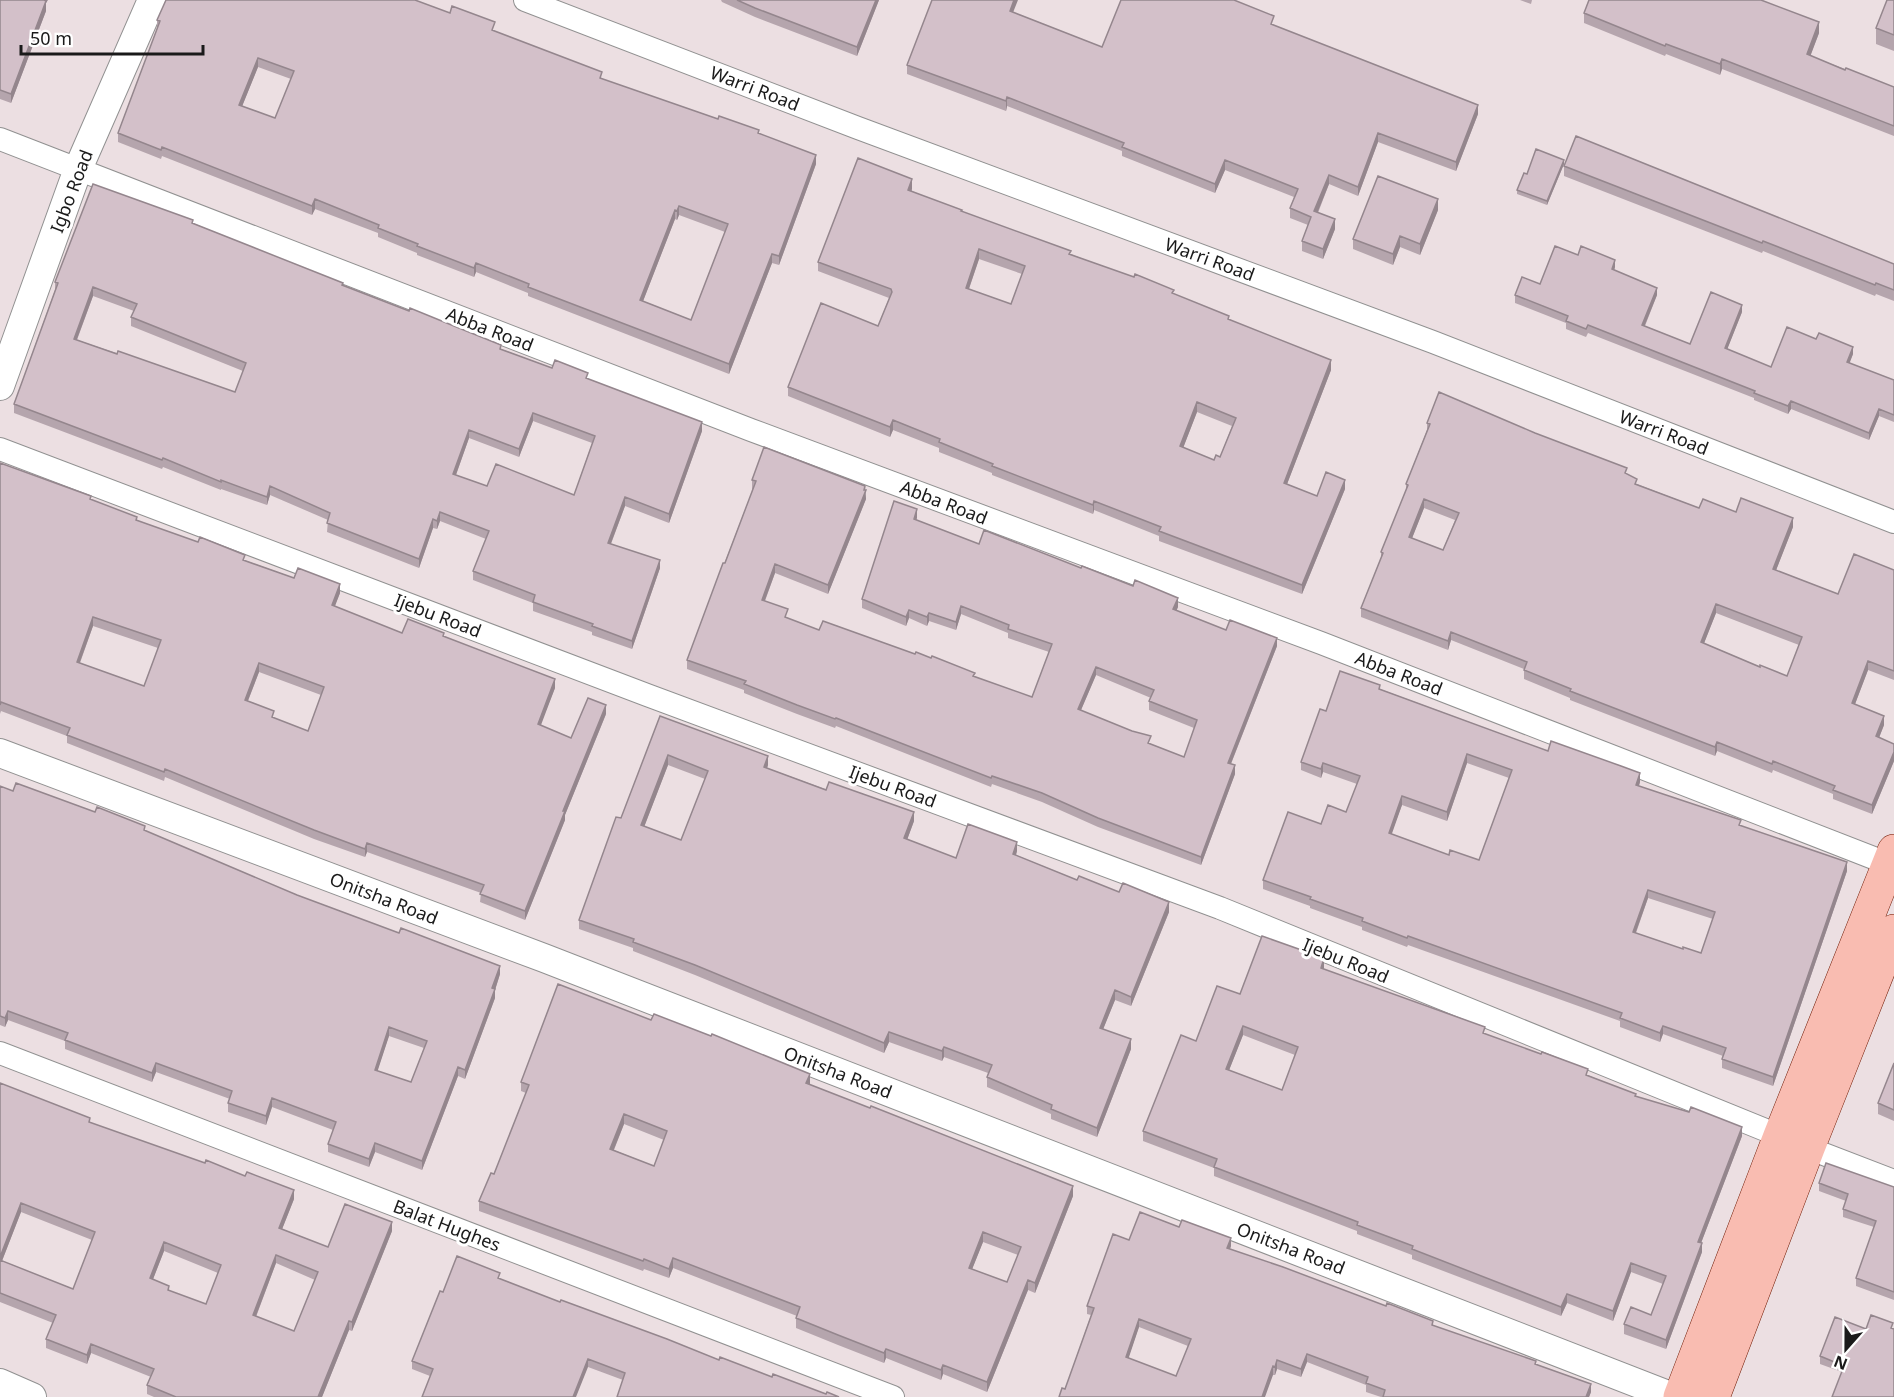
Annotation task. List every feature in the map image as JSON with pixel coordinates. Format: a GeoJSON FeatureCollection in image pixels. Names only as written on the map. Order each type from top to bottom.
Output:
{"type":"FeatureCollection","features":[{"type":"Feature","properties":{"kind":"main road"},"geometry":{"type":"LineString","coordinates":[[1716,1396],[1794,1142],[1891,857]]}},
{"type":"Feature","properties":{"kind":"main road"},"geometry":{"type":"LineString","coordinates":[[1680,1397],[1794,1142],[1894,931]]}},
{"type":"Feature","properties":{"kind":"street","name":"Igbo Road"},"geometry":{"type":"LineString","coordinates":[[0,386],[78,169],[152,0]]}},
{"type":"Feature","properties":{"kind":"street","name":"Warri Road"},"geometry":{"type":"LineString","coordinates":[[525,0],[858,128],[1433,342],[1894,522]]}},
{"type":"Feature","properties":{"kind":"street","name":"Abba Road"},"geometry":{"type":"LineString","coordinates":[[0,139],[751,430],[1891,857]]}},
{"type":"Feature","properties":{"kind":"street","name":"Ijebu Road"},"geometry":{"type":"LineString","coordinates":[[0,449],[1220,908],[1894,1181]]}},
{"type":"Feature","properties":{"kind":"street","name":"Onitsha Road"},"geometry":{"type":"LineString","coordinates":[[0,753],[566,967],[1673,1397]]}},
{"type":"Feature","properties":{"kind":"street","name":"Balat Hughes"},"geometry":{"type":"LineString","coordinates":[[0,1053],[893,1397]]}},
{"type":"Feature","properties":{"kind":"street"},"geometry":{"type":"LineString","coordinates":[[0,1383],[32,1397]]}},
{"type":"Feature","properties":{"kind":"building"},"geometry":{"type":"Polygon","coordinates":[[[0,0],[46,1],[11,94],[0,90],[0,0]]]}},
{"type":"Feature","properties":{"kind":"building"},"geometry":{"type":"Polygon","coordinates":[[[166,0],[415,0],[450,13],[452,6],[495,22],[492,30],[602,72],[600,78],[718,119],[719,116],[759,130],[758,133],[816,155],[779,256],[772,254],[729,364],[528,287],[529,284],[476,263],[474,268],[417,246],[418,244],[378,228],[379,225],[315,199],[312,206],[162,147],[161,150],[118,133],[160,21],[157,20],[166,0]],[[258,58],[239,105],[275,118],[294,71],[258,58]],[[679,206],[677,211],[675,210],[640,300],[691,320],[728,224],[679,206]]]}},
{"type":"Feature","properties":{"kind":"building"},"geometry":{"type":"Polygon","coordinates":[[[737,0],[876,0],[857,47],[737,0]]]}},
{"type":"Feature","properties":{"kind":"building"},"geometry":{"type":"Polygon","coordinates":[[[932,0],[1014,0],[1010,11],[1102,47],[1121,0],[1234,0],[1274,16],[1271,24],[1478,105],[1456,162],[1378,133],[1358,187],[1329,175],[1314,211],[1335,219],[1323,249],[1302,241],[1311,217],[1290,208],[1298,189],[1225,160],[1215,184],[1122,147],[1124,143],[1007,97],[1006,101],[907,65],[932,0]]]}},
{"type":"Feature","properties":{"kind":"building"},"geometry":{"type":"Polygon","coordinates":[[[1589,0],[1761,0],[1819,22],[1807,54],[1894,87],[1894,126],[1722,59],[1720,64],[1666,44],[1665,46],[1584,13],[1589,0]]]}},
{"type":"Feature","properties":{"kind":"building"},"geometry":{"type":"Polygon","coordinates":[[[1887,0],[1894,0],[1894,35],[1876,28],[1887,0]]]}},
{"type":"Feature","properties":{"kind":"building"},"geometry":{"type":"Polygon","coordinates":[[[1576,136],[1894,264],[1894,290],[1876,283],[1875,285],[1763,241],[1762,243],[1564,166],[1576,136]]]}},
{"type":"Feature","properties":{"kind":"building"},"geometry":{"type":"Polygon","coordinates":[[[1536,149],[1564,160],[1547,201],[1517,190],[1524,173],[1527,174],[1536,149]]]}},
{"type":"Feature","properties":{"kind":"building"},"geometry":{"type":"Polygon","coordinates":[[[858,158],[912,179],[908,190],[1071,251],[1069,254],[1134,277],[1135,274],[1174,290],[1172,293],[1229,316],[1228,319],[1331,360],[1284,483],[1317,496],[1326,472],[1345,480],[1302,585],[1159,531],[1161,527],[1094,501],[1093,505],[992,466],[993,464],[939,442],[940,439],[893,420],[890,427],[788,387],[821,303],[878,326],[892,292],[891,289],[818,262],[858,158]],[[979,249],[966,288],[1011,304],[1025,266],[979,249]],[[1197,402],[1180,446],[1214,460],[1216,455],[1220,457],[1236,418],[1197,402]]]}},
{"type":"Feature","properties":{"kind":"building"},"geometry":{"type":"Polygon","coordinates":[[[1378,176],[1438,199],[1420,244],[1400,236],[1393,254],[1353,239],[1378,176]]]}},
{"type":"Feature","properties":{"kind":"building"},"geometry":{"type":"Polygon","coordinates":[[[93,184],[193,220],[192,223],[343,283],[342,285],[409,311],[410,308],[501,345],[500,349],[552,368],[555,360],[588,373],[586,378],[702,422],[669,514],[625,497],[608,543],[660,560],[632,641],[533,602],[535,595],[473,571],[489,531],[440,512],[437,521],[433,519],[419,559],[327,523],[330,513],[270,486],[267,497],[14,404],[58,283],[55,282],[93,184]],[[93,287],[74,339],[117,354],[118,351],[235,392],[246,363],[131,317],[137,304],[93,287]],[[533,413],[519,449],[469,430],[453,474],[487,486],[496,464],[574,495],[595,436],[533,413]]]}},
{"type":"Feature","properties":{"kind":"building"},"geometry":{"type":"Polygon","coordinates":[[[1555,246],[1578,255],[1581,246],[1615,260],[1612,269],[1657,288],[1642,325],[1690,344],[1711,292],[1742,305],[1725,348],[1771,367],[1787,327],[1816,339],[1819,333],[1853,347],[1847,362],[1894,380],[1894,415],[1879,409],[1869,433],[1791,401],[1788,406],[1754,393],[1755,391],[1588,325],[1586,329],[1566,321],[1568,316],[1515,295],[1522,277],[1540,284],[1555,246]]]}},
{"type":"Feature","properties":{"kind":"building"},"geometry":{"type":"Polygon","coordinates":[[[1439,392],[1535,433],[1627,468],[1625,473],[1637,479],[1635,484],[1699,508],[1703,499],[1736,512],[1741,498],[1793,518],[1773,569],[1838,594],[1854,554],[1894,570],[1894,671],[1868,661],[1852,703],[1884,716],[1876,736],[1894,744],[1894,752],[1872,805],[1833,790],[1835,786],[1773,761],[1772,764],[1717,742],[1715,747],[1570,691],[1571,689],[1524,670],[1527,662],[1451,632],[1448,641],[1361,608],[1430,424],[1427,423],[1439,392]],[[1424,499],[1409,537],[1443,550],[1459,513],[1424,499]],[[1716,604],[1701,642],[1787,676],[1802,637],[1716,604]]]}},
{"type":"Feature","properties":{"kind":"building"},"geometry":{"type":"Polygon","coordinates":[[[764,447],[865,486],[864,490],[866,490],[828,585],[775,564],[762,600],[788,609],[785,617],[819,630],[823,621],[915,654],[916,652],[931,658],[932,656],[975,673],[973,676],[1032,697],[1052,644],[1008,629],[1009,625],[961,606],[956,622],[929,613],[927,617],[909,610],[906,617],[862,599],[894,501],[917,509],[914,519],[979,544],[984,530],[1133,586],[1135,580],[1178,598],[1173,609],[1226,630],[1230,620],[1277,638],[1228,763],[1235,765],[1201,857],[1098,818],[1042,793],[992,776],[991,778],[797,705],[744,684],[746,681],[687,660],[756,481],[752,480],[764,447]],[[1096,667],[1078,709],[1132,731],[1151,736],[1148,743],[1184,757],[1197,720],[1149,701],[1154,690],[1096,667]]]}},
{"type":"Feature","properties":{"kind":"building"},"geometry":{"type":"Polygon","coordinates":[[[0,463],[91,496],[90,499],[137,517],[136,520],[198,542],[200,537],[245,555],[243,560],[294,578],[298,568],[340,584],[332,605],[402,633],[408,619],[444,633],[443,636],[555,679],[538,724],[571,738],[588,698],[606,705],[525,911],[480,894],[484,885],[367,843],[365,849],[165,769],[164,772],[67,735],[70,728],[1,702],[0,705],[0,463]],[[93,617],[77,662],[144,686],[161,640],[93,617]],[[259,663],[245,700],[274,711],[272,717],[308,731],[324,687],[259,663]]]}},
{"type":"Feature","properties":{"kind":"building"},"geometry":{"type":"Polygon","coordinates":[[[1340,671],[1380,685],[1379,689],[1548,751],[1551,741],[1640,773],[1636,785],[1741,820],[1739,825],[1847,862],[1773,1077],[1722,1059],[1726,1048],[1663,1026],[1660,1033],[1620,1018],[1622,1013],[1408,936],[1407,938],[1362,921],[1363,918],[1310,899],[1311,897],[1263,880],[1288,812],[1321,824],[1328,805],[1346,812],[1360,776],[1323,763],[1321,769],[1301,762],[1320,709],[1326,711],[1340,671]],[[1467,754],[1447,812],[1402,796],[1389,833],[1449,855],[1450,850],[1479,860],[1512,770],[1467,754]],[[1648,890],[1633,932],[1701,953],[1715,912],[1648,890]]]}},
{"type":"Feature","properties":{"kind":"building"},"geometry":{"type":"Polygon","coordinates":[[[660,716],[768,756],[764,767],[826,790],[829,782],[914,812],[904,838],[956,858],[968,824],[1017,842],[1013,854],[1077,880],[1079,876],[1119,892],[1123,883],[1169,902],[1131,997],[1115,990],[1100,1028],[1131,1039],[1097,1128],[1051,1109],[1052,1105],[987,1077],[992,1065],[944,1047],[942,1051],[889,1032],[884,1043],[695,965],[633,942],[634,939],[579,920],[616,817],[621,818],[660,716]],[[668,755],[641,825],[681,840],[708,771],[668,755]]]}},
{"type":"Feature","properties":{"kind":"building"},"geometry":{"type":"Polygon","coordinates":[[[16,783],[95,812],[97,807],[145,826],[144,830],[297,895],[399,933],[401,928],[500,966],[492,988],[495,989],[465,1070],[458,1067],[422,1161],[375,1143],[369,1159],[328,1144],[336,1122],[272,1098],[266,1116],[228,1103],[232,1091],[156,1063],[152,1073],[65,1040],[68,1033],[8,1011],[5,1018],[0,1016],[0,786],[13,791],[16,783]],[[389,1027],[375,1070],[411,1082],[427,1041],[389,1027]]]}},
{"type":"Feature","properties":{"kind":"building"},"geometry":{"type":"Polygon","coordinates":[[[1262,936],[1324,958],[1321,968],[1485,1027],[1483,1033],[1588,1069],[1586,1075],[1636,1094],[1635,1096],[1689,1112],[1691,1107],[1742,1127],[1698,1242],[1702,1243],[1666,1340],[1624,1324],[1631,1307],[1651,1315],[1666,1276],[1631,1263],[1613,1311],[1567,1294],[1561,1307],[1412,1249],[1413,1246],[1357,1225],[1358,1222],[1214,1167],[1217,1159],[1143,1131],[1181,1035],[1196,1041],[1217,986],[1240,994],[1262,936]],[[1243,1026],[1226,1069],[1282,1090],[1298,1047],[1243,1026]]]}},
{"type":"Feature","properties":{"kind":"building"},"geometry":{"type":"Polygon","coordinates":[[[558,984],[651,1020],[654,1014],[711,1036],[712,1034],[810,1074],[806,1083],[870,1108],[871,1106],[1073,1186],[1035,1283],[1028,1280],[987,1382],[943,1365],[941,1370],[886,1349],[884,1353],[838,1335],[796,1318],[800,1307],[673,1258],[669,1269],[479,1201],[491,1173],[494,1174],[529,1085],[521,1082],[558,984]],[[624,1114],[610,1149],[654,1166],[667,1131],[624,1114]],[[983,1232],[969,1268],[1007,1282],[1021,1247],[983,1232]]]}},
{"type":"Feature","properties":{"kind":"building"},"geometry":{"type":"Polygon","coordinates":[[[1894,1063],[1894,1110],[1878,1103],[1894,1063]]]}},
{"type":"Feature","properties":{"kind":"building"},"geometry":{"type":"Polygon","coordinates":[[[0,1083],[90,1118],[89,1122],[205,1163],[206,1160],[245,1176],[247,1172],[294,1190],[279,1228],[328,1247],[345,1204],[392,1222],[352,1322],[349,1321],[318,1397],[176,1397],[147,1385],[154,1369],[91,1344],[87,1355],[46,1339],[56,1315],[0,1293],[0,1260],[73,1289],[95,1232],[21,1203],[0,1257],[0,1083]],[[164,1242],[150,1278],[169,1286],[168,1290],[206,1304],[221,1265],[164,1242]],[[276,1255],[253,1315],[294,1331],[318,1272],[276,1255]]]}},
{"type":"Feature","properties":{"kind":"building"},"geometry":{"type":"Polygon","coordinates":[[[1826,1163],[1894,1187],[1894,1292],[1856,1278],[1876,1221],[1843,1209],[1848,1194],[1819,1183],[1826,1163]]]}},
{"type":"Feature","properties":{"kind":"building"},"geometry":{"type":"Polygon","coordinates":[[[1140,1212],[1179,1227],[1182,1220],[1231,1238],[1227,1248],[1386,1306],[1387,1303],[1433,1321],[1432,1325],[1536,1361],[1535,1364],[1591,1384],[1586,1397],[1383,1397],[1385,1390],[1366,1383],[1368,1377],[1307,1354],[1301,1369],[1277,1360],[1262,1397],[1059,1397],[1062,1388],[1065,1389],[1094,1308],[1087,1306],[1113,1234],[1129,1240],[1140,1212]],[[1139,1319],[1126,1357],[1176,1376],[1191,1339],[1139,1319]]]}},
{"type":"Feature","properties":{"kind":"building"},"geometry":{"type":"Polygon","coordinates":[[[457,1256],[500,1273],[498,1278],[560,1302],[561,1300],[719,1360],[720,1357],[772,1377],[773,1374],[839,1397],[617,1397],[625,1373],[588,1359],[573,1397],[422,1397],[433,1369],[412,1361],[440,1291],[443,1292],[457,1256]]]}},
{"type":"Feature","properties":{"kind":"building"},"geometry":{"type":"Polygon","coordinates":[[[1871,1315],[1893,1323],[1891,1328],[1894,1329],[1894,1397],[1832,1397],[1844,1366],[1820,1356],[1835,1317],[1866,1329],[1871,1315]]]}}]}
